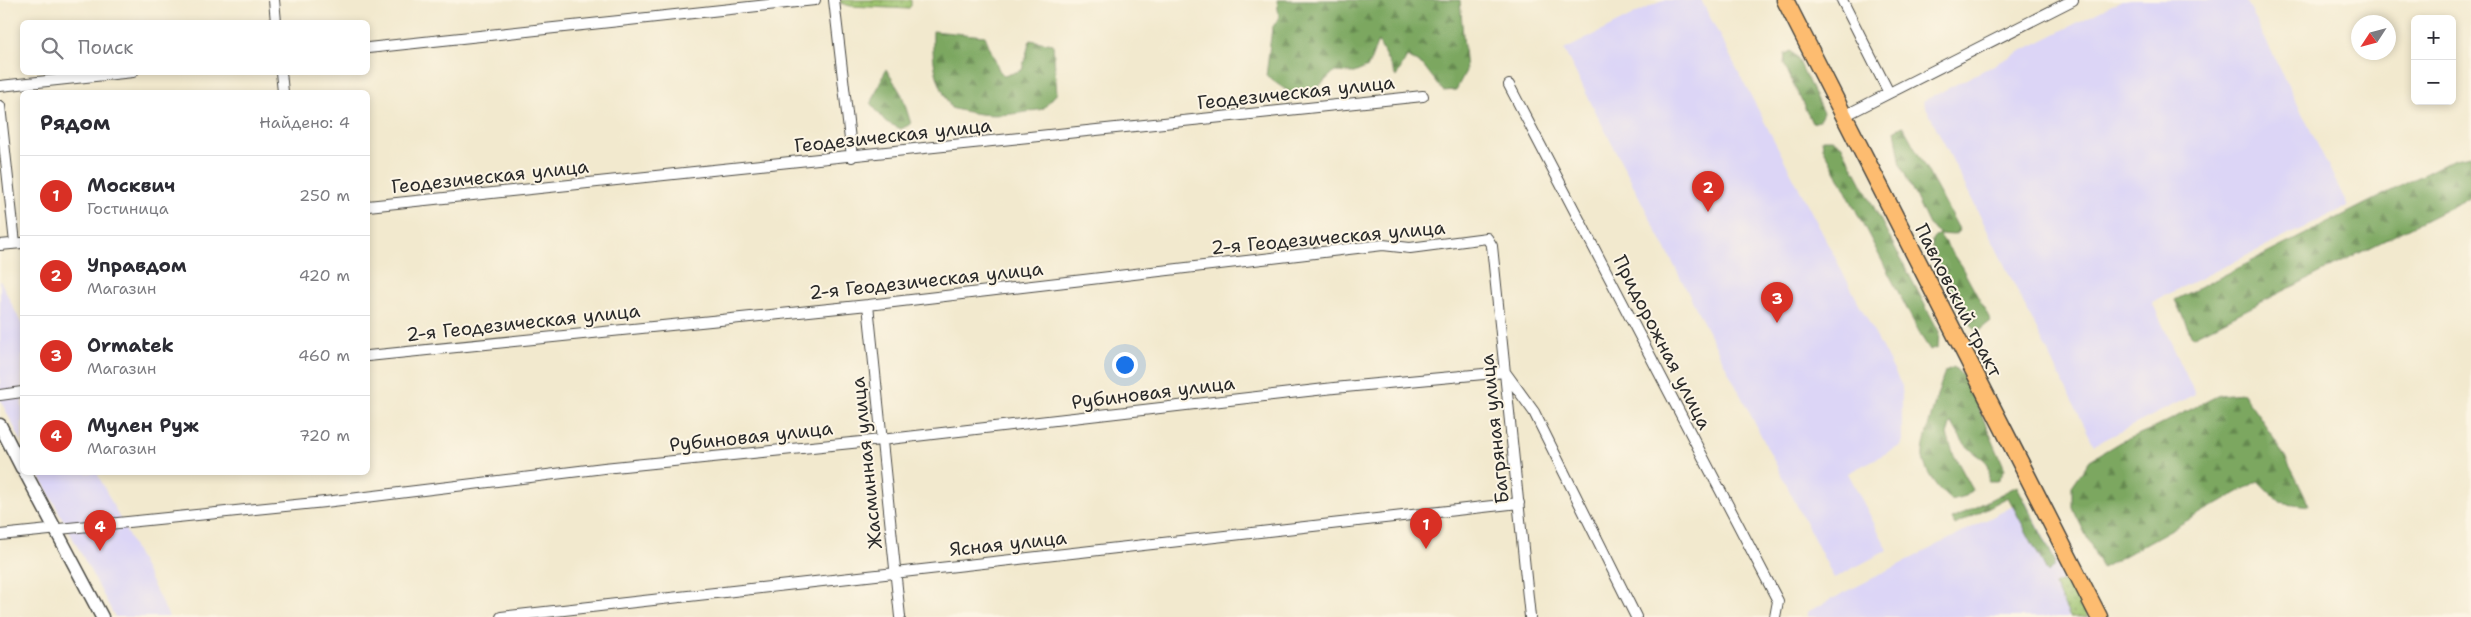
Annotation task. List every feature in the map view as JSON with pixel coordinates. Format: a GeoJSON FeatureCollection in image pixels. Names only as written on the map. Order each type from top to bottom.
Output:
{"type":"FeatureCollection","features":[{"type":"Feature","properties":{"kind":"main road","name":"Павловский тракт"},"geometry":{"type":"LineString","coordinates":[[1785,0],[2099,617]]}},
{"type":"Feature","properties":{"kind":"street"},"geometry":{"type":"LineString","coordinates":[[274,0],[276,20]]}},
{"type":"Feature","properties":{"kind":"street"},"geometry":{"type":"LineString","coordinates":[[370,48],[814,0]]}},
{"type":"Feature","properties":{"kind":"street"},"geometry":{"type":"LineString","coordinates":[[834,0],[852,157]]}},
{"type":"Feature","properties":{"kind":"street"},"geometry":{"type":"LineString","coordinates":[[1842,0],[1890,93]]}},
{"type":"Feature","properties":{"kind":"street"},"geometry":{"type":"LineString","coordinates":[[1844,116],[2073,0]]}},
{"type":"Feature","properties":{"kind":"street"},"geometry":{"type":"LineString","coordinates":[[0,86],[104,75]]}},
{"type":"Feature","properties":{"kind":"street"},"geometry":{"type":"LineString","coordinates":[[281,75],[283,90]]}},
{"type":"Feature","properties":{"kind":"street","name":"Придорожная улица"},"geometry":{"type":"LineString","coordinates":[[1509,85],[1778,601],[1775,617]]}},
{"type":"Feature","properties":{"kind":"street","name":"Геодезическая улица"},"geometry":{"type":"LineString","coordinates":[[370,206],[852,157],[1422,96]]}},
{"type":"Feature","properties":{"kind":"street"},"geometry":{"type":"LineString","coordinates":[[0,106],[19,243],[0,245]]}},
{"type":"Feature","properties":{"kind":"street","name":"2-я Геодезическая улица"},"geometry":{"type":"LineString","coordinates":[[370,356],[868,306],[1383,245],[1410,248],[1487,238]]}},
{"type":"Feature","properties":{"kind":"street","name":"Багряная улица"},"geometry":{"type":"LineString","coordinates":[[1487,238],[1492,246],[1530,617]]}},
{"type":"Feature","properties":{"kind":"street","name":"Жасминная улица"},"geometry":{"type":"LineString","coordinates":[[868,306],[900,617]]}},
{"type":"Feature","properties":{"kind":"street"},"geometry":{"type":"LineString","coordinates":[[1505,372],[1534,412],[1636,617]]}},
{"type":"Feature","properties":{"kind":"street","name":"Рубиновая улица"},"geometry":{"type":"LineString","coordinates":[[0,534],[325,502],[604,468],[881,440],[1334,388],[1505,372]]}},
{"type":"Feature","properties":{"kind":"street"},"geometry":{"type":"LineString","coordinates":[[0,395],[20,392]]}},
{"type":"Feature","properties":{"kind":"street"},"geometry":{"type":"LineString","coordinates":[[0,425],[20,464]]}},
{"type":"Feature","properties":{"kind":"street"},"geometry":{"type":"LineString","coordinates":[[27,475],[102,617]]}},
{"type":"Feature","properties":{"kind":"street","name":"Ясная улица"},"geometry":{"type":"LineString","coordinates":[[501,617],[1519,503]]}},
{"type":"Feature","properties":{"kind":"shaded area"},"geometry":{"type":"Polygon","coordinates":[[[1663,0],[1701,0],[1902,386],[1902,445],[1848,473],[1888,550],[1834,578],[1564,50],[1663,0]]]}},
{"type":"Feature","properties":{"kind":"shaded area"},"geometry":{"type":"Polygon","coordinates":[[[2122,0],[2246,0],[2348,206],[2152,302],[2195,394],[2094,445],[1923,101],[2122,0]]]}},
{"type":"Feature","properties":{"kind":"shaded area"},"geometry":{"type":"Polygon","coordinates":[[[0,280],[20,321],[20,438],[0,400],[0,280]]]}},
{"type":"Feature","properties":{"kind":"shaded area"},"geometry":{"type":"Polygon","coordinates":[[[39,475],[98,475],[169,617],[115,617],[39,475]]]}},
{"type":"Feature","properties":{"kind":"shaded area"},"geometry":{"type":"Polygon","coordinates":[[[2025,500],[2085,617],[1808,617],[1807,612],[2025,500]]]}},
{"type":"Feature","properties":{"kind":"green space"},"geometry":{"type":"Polygon","coordinates":[[[840,0],[911,0],[911,6],[908,9],[851,6],[840,3],[840,0]]]}},
{"type":"Feature","properties":{"kind":"green space"},"geometry":{"type":"Polygon","coordinates":[[[1277,0],[1460,0],[1466,71],[1456,90],[1443,91],[1423,65],[1407,57],[1396,77],[1378,41],[1368,67],[1354,73],[1334,72],[1312,93],[1289,92],[1266,76],[1272,28],[1279,18],[1277,0]]]}},
{"type":"Feature","properties":{"kind":"green space"},"geometry":{"type":"Polygon","coordinates":[[[933,31],[985,36],[999,70],[1004,76],[1022,70],[1030,40],[1053,44],[1057,93],[1043,109],[1018,113],[986,115],[951,108],[941,88],[936,71],[933,53],[933,31]]]}},
{"type":"Feature","properties":{"kind":"green space"},"geometry":{"type":"Polygon","coordinates":[[[1791,51],[1797,57],[1823,113],[1819,121],[1812,123],[1784,64],[1785,54],[1791,51]]]}},
{"type":"Feature","properties":{"kind":"green space"},"geometry":{"type":"Polygon","coordinates":[[[886,69],[902,95],[911,124],[901,129],[886,122],[871,104],[886,69]]]}},
{"type":"Feature","properties":{"kind":"green space"},"geometry":{"type":"Polygon","coordinates":[[[1903,126],[1960,231],[1954,235],[1939,234],[1961,266],[1991,321],[1977,332],[1967,319],[1932,253],[1932,240],[1939,233],[1929,225],[1901,166],[1895,130],[1903,126]]]}},
{"type":"Feature","properties":{"kind":"green space"},"geometry":{"type":"Polygon","coordinates":[[[1822,139],[1832,139],[1842,146],[1939,332],[1938,347],[1930,350],[1921,336],[1823,147],[1822,139]]]}},
{"type":"Feature","properties":{"kind":"green space"},"geometry":{"type":"Polygon","coordinates":[[[2471,156],[2471,197],[2192,337],[2175,300],[2454,159],[2471,156]]]}},
{"type":"Feature","properties":{"kind":"green space"},"geometry":{"type":"Polygon","coordinates":[[[1954,367],[1966,379],[2005,469],[1998,481],[1988,481],[1988,464],[1966,445],[1951,422],[1947,435],[1954,455],[1973,490],[1966,496],[1951,500],[1933,481],[1923,458],[1923,451],[1945,371],[1954,367]]]}},
{"type":"Feature","properties":{"kind":"green space"},"geometry":{"type":"Polygon","coordinates":[[[2242,393],[2279,447],[2309,506],[2279,502],[2258,481],[2102,568],[2072,507],[2072,486],[2090,460],[2120,442],[2156,427],[2219,395],[2242,393]]]}},
{"type":"Feature","properties":{"kind":"green space"},"geometry":{"type":"Polygon","coordinates":[[[2017,486],[2055,561],[2053,568],[2048,573],[2008,497],[1955,525],[1952,519],[2017,486]]]}},
{"type":"Feature","properties":{"kind":"green space"},"geometry":{"type":"Polygon","coordinates":[[[2067,579],[2088,617],[2070,617],[2054,585],[2067,579]]]}},
{"type":"Feature","properties":{"kind":"place","name":"Управдом"},"geometry":{"type":"Point","coordinates":[1708,212]}},
{"type":"Feature","properties":{"kind":"place","name":"Ormatek"},"geometry":{"type":"Point","coordinates":[1777,323]}},
{"type":"Feature","properties":{"kind":"place","name":"Москвич"},"geometry":{"type":"Point","coordinates":[1426,549]}},
{"type":"Feature","properties":{"kind":"place","name":"Мулен Руж"},"geometry":{"type":"Point","coordinates":[100,551]}}]}
